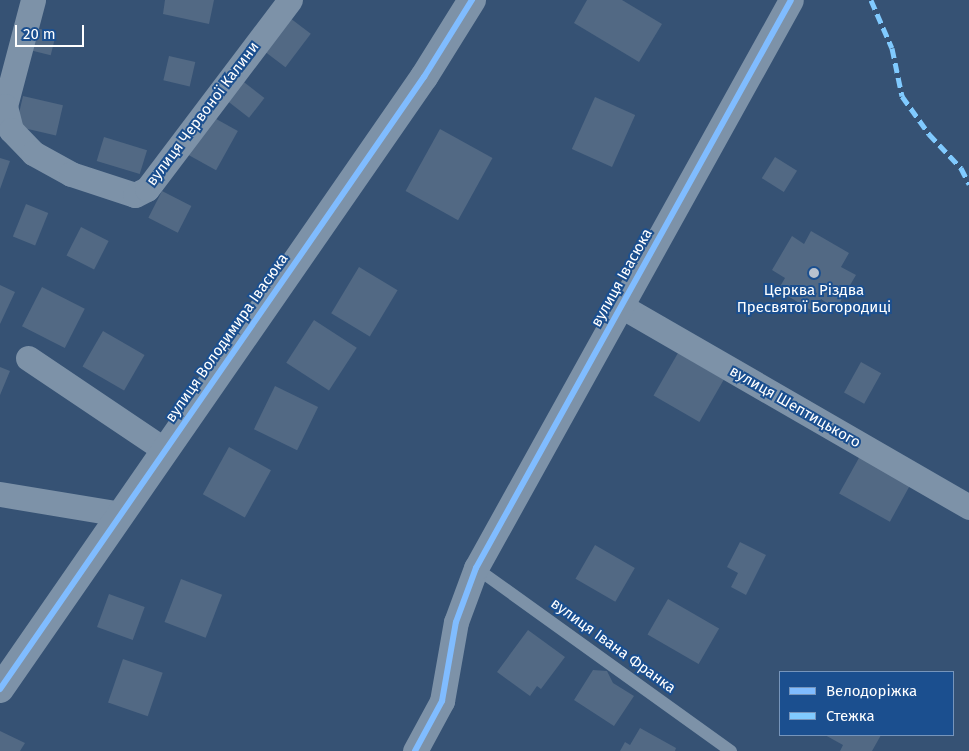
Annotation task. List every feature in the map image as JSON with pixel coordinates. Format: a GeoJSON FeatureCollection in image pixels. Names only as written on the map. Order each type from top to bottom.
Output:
{"type":"FeatureCollection","features":[{"type":"Feature","properties":{"kind":"street","name":"вулиця Червоної Калини"},"geometry":{"type":"LineString","coordinates":[[33,0],[5,106],[11,130],[33,153],[71,174],[135,195],[147,188],[290,0]]}},
{"type":"Feature","properties":{"kind":"street","name":"вулиця Володимира Івасюка"},"geometry":{"type":"LineString","coordinates":[[0,689],[424,77],[472,0]]}},
{"type":"Feature","properties":{"kind":"street","name":"вулиця Івасюка"},"geometry":{"type":"LineString","coordinates":[[415,751],[442,701],[456,622],[476,568],[791,0]]}},
{"type":"Feature","properties":{"kind":"street","name":"вулиця Шептицького"},"geometry":{"type":"LineString","coordinates":[[621,306],[969,507]]}},
{"type":"Feature","properties":{"kind":"street"},"geometry":{"type":"LineString","coordinates":[[28,358],[165,450]]}},
{"type":"Feature","properties":{"kind":"street"},"geometry":{"type":"LineString","coordinates":[[0,494],[121,514]]}},
{"type":"Feature","properties":{"kind":"lane","name":"вулиця Івана Франка"},"geometry":{"type":"LineString","coordinates":[[476,568],[731,751]]}},
{"type":"Feature","properties":{"kind":"building"},"geometry":{"type":"Polygon","coordinates":[[[165,0],[214,0],[209,24],[163,14],[165,0]]]}},
{"type":"Feature","properties":{"kind":"building"},"geometry":{"type":"Polygon","coordinates":[[[587,0],[622,0],[662,24],[639,62],[574,23],[587,0]]]}},
{"type":"Feature","properties":{"kind":"building"},"geometry":{"type":"Polygon","coordinates":[[[286,15],[311,34],[285,67],[261,49],[286,15]]]}},
{"type":"Feature","properties":{"kind":"building"},"geometry":{"type":"Polygon","coordinates":[[[32,27],[56,33],[51,55],[26,49],[32,27]]]}},
{"type":"Feature","properties":{"kind":"building"},"geometry":{"type":"Polygon","coordinates":[[[169,56],[195,62],[190,86],[163,80],[169,56]]]}},
{"type":"Feature","properties":{"kind":"building"},"geometry":{"type":"Polygon","coordinates":[[[240,79],[264,98],[249,118],[225,99],[240,79]]]}},
{"type":"Feature","properties":{"kind":"building"},"geometry":{"type":"Polygon","coordinates":[[[23,96],[63,105],[56,135],[16,126],[23,96]]]}},
{"type":"Feature","properties":{"kind":"building"},"geometry":{"type":"Polygon","coordinates":[[[595,97],[635,115],[612,167],[572,149],[595,97]]]}},
{"type":"Feature","properties":{"kind":"building"},"geometry":{"type":"Polygon","coordinates":[[[209,115],[238,131],[216,170],[187,154],[209,115]]]}},
{"type":"Feature","properties":{"kind":"building"},"geometry":{"type":"Polygon","coordinates":[[[440,129],[492,158],[458,220],[406,191],[440,129]]]}},
{"type":"Feature","properties":{"kind":"building"},"geometry":{"type":"Polygon","coordinates":[[[104,137],[147,150],[140,174],[97,161],[104,137]]]}},
{"type":"Feature","properties":{"kind":"building"},"geometry":{"type":"Polygon","coordinates":[[[775,157],[797,171],[784,192],[762,178],[775,157]]]}},
{"type":"Feature","properties":{"kind":"building"},"geometry":{"type":"Polygon","coordinates":[[[0,158],[10,161],[0,189],[0,158]]]}},
{"type":"Feature","properties":{"kind":"building"},"geometry":{"type":"Polygon","coordinates":[[[162,191],[191,206],[178,233],[148,218],[162,191]]]}},
{"type":"Feature","properties":{"kind":"building"},"geometry":{"type":"Polygon","coordinates":[[[26,204],[48,213],[35,245],[13,236],[26,204]]]}},
{"type":"Feature","properties":{"kind":"building"},"geometry":{"type":"Polygon","coordinates":[[[81,227],[109,241],[94,270],[66,256],[81,227]]]}},
{"type":"Feature","properties":{"kind":"building","name":"Церква Різдва Пресвятої Богородиці"},"geometry":{"type":"Polygon","coordinates":[[[811,231],[849,253],[841,267],[856,275],[836,309],[821,299],[814,312],[778,290],[785,278],[772,270],[792,236],[804,244],[811,231]]]}},
{"type":"Feature","properties":{"kind":"building"},"geometry":{"type":"Polygon","coordinates":[[[359,267],[398,290],[370,336],[331,313],[359,267]]]}},
{"type":"Feature","properties":{"kind":"building"},"geometry":{"type":"Polygon","coordinates":[[[0,285],[15,292],[0,324],[0,285]]]}},
{"type":"Feature","properties":{"kind":"building"},"geometry":{"type":"Polygon","coordinates":[[[42,287],[85,309],[65,348],[22,326],[42,287]]]}},
{"type":"Feature","properties":{"kind":"building"},"geometry":{"type":"Polygon","coordinates":[[[314,320],[357,348],[329,391],[286,363],[314,320]]]}},
{"type":"Feature","properties":{"kind":"building"},"geometry":{"type":"Polygon","coordinates":[[[103,331],[145,355],[124,391],[82,367],[103,331]]]}},
{"type":"Feature","properties":{"kind":"building"},"geometry":{"type":"Polygon","coordinates":[[[678,353],[724,380],[699,422],[654,395],[678,353]]]}},
{"type":"Feature","properties":{"kind":"building"},"geometry":{"type":"Polygon","coordinates":[[[861,362],[881,373],[864,404],[844,393],[861,362]]]}},
{"type":"Feature","properties":{"kind":"building"},"geometry":{"type":"Polygon","coordinates":[[[0,367],[10,371],[0,395],[0,367]]]}},
{"type":"Feature","properties":{"kind":"building"},"geometry":{"type":"Polygon","coordinates":[[[275,386],[318,407],[297,450],[254,429],[275,386]]]}},
{"type":"Feature","properties":{"kind":"building"},"geometry":{"type":"Polygon","coordinates":[[[229,447],[271,470],[245,518],[203,494],[229,447]]]}},
{"type":"Feature","properties":{"kind":"building"},"geometry":{"type":"Polygon","coordinates":[[[860,456],[911,484],[890,522],[839,494],[860,456]]]}},
{"type":"Feature","properties":{"kind":"building"},"geometry":{"type":"Polygon","coordinates":[[[740,542],[766,555],[746,595],[731,587],[738,573],[727,567],[740,542]]]}},
{"type":"Feature","properties":{"kind":"building"},"geometry":{"type":"Polygon","coordinates":[[[595,545],[635,568],[615,602],[576,579],[595,545]]]}},
{"type":"Feature","properties":{"kind":"building"},"geometry":{"type":"Polygon","coordinates":[[[181,579],[222,595],[206,638],[165,622],[181,579]]]}},
{"type":"Feature","properties":{"kind":"building"},"geometry":{"type":"Polygon","coordinates":[[[109,594],[145,607],[133,640],[97,627],[109,594]]]}},
{"type":"Feature","properties":{"kind":"building"},"geometry":{"type":"Polygon","coordinates":[[[668,599],[719,628],[699,664],[648,635],[668,599]]]}},
{"type":"Feature","properties":{"kind":"building"},"geometry":{"type":"Polygon","coordinates":[[[528,630],[565,657],[541,689],[537,686],[530,696],[497,672],[528,630]]]}},
{"type":"Feature","properties":{"kind":"building"},"geometry":{"type":"Polygon","coordinates":[[[123,659],[163,673],[148,716],[108,702],[123,659]]]}},
{"type":"Feature","properties":{"kind":"building"},"geometry":{"type":"Polygon","coordinates":[[[593,670],[607,671],[613,683],[634,696],[614,726],[574,700],[593,670]]]}},
{"type":"Feature","properties":{"kind":"building"},"geometry":{"type":"Polygon","coordinates":[[[640,728],[676,748],[675,751],[620,751],[625,742],[630,745],[640,728]]]}},
{"type":"Feature","properties":{"kind":"building"},"geometry":{"type":"Polygon","coordinates":[[[0,731],[25,743],[20,751],[0,751],[0,731]]]}},
{"type":"Feature","properties":{"kind":"building"},"geometry":{"type":"Polygon","coordinates":[[[827,736],[880,736],[872,751],[840,751],[843,745],[827,736]]]}},
{"type":"Feature","properties":{"kind":"marked path"},"geometry":{"type":"LineString","coordinates":[[871,0],[892,48],[902,96],[929,134],[961,168],[969,184]]}},
{"type":"Feature","properties":{"kind":"cycle path"},"geometry":{"type":"LineString","coordinates":[[0,689],[424,77],[472,0]]}},
{"type":"Feature","properties":{"kind":"cycle path"},"geometry":{"type":"LineString","coordinates":[[415,751],[442,701],[456,622],[476,568],[791,0]]}},
{"type":"Feature","properties":{"kind":"place","name":"Церква Різдва Пресвятої Богородиці"},"geometry":{"type":"Point","coordinates":[814,273]}}]}
